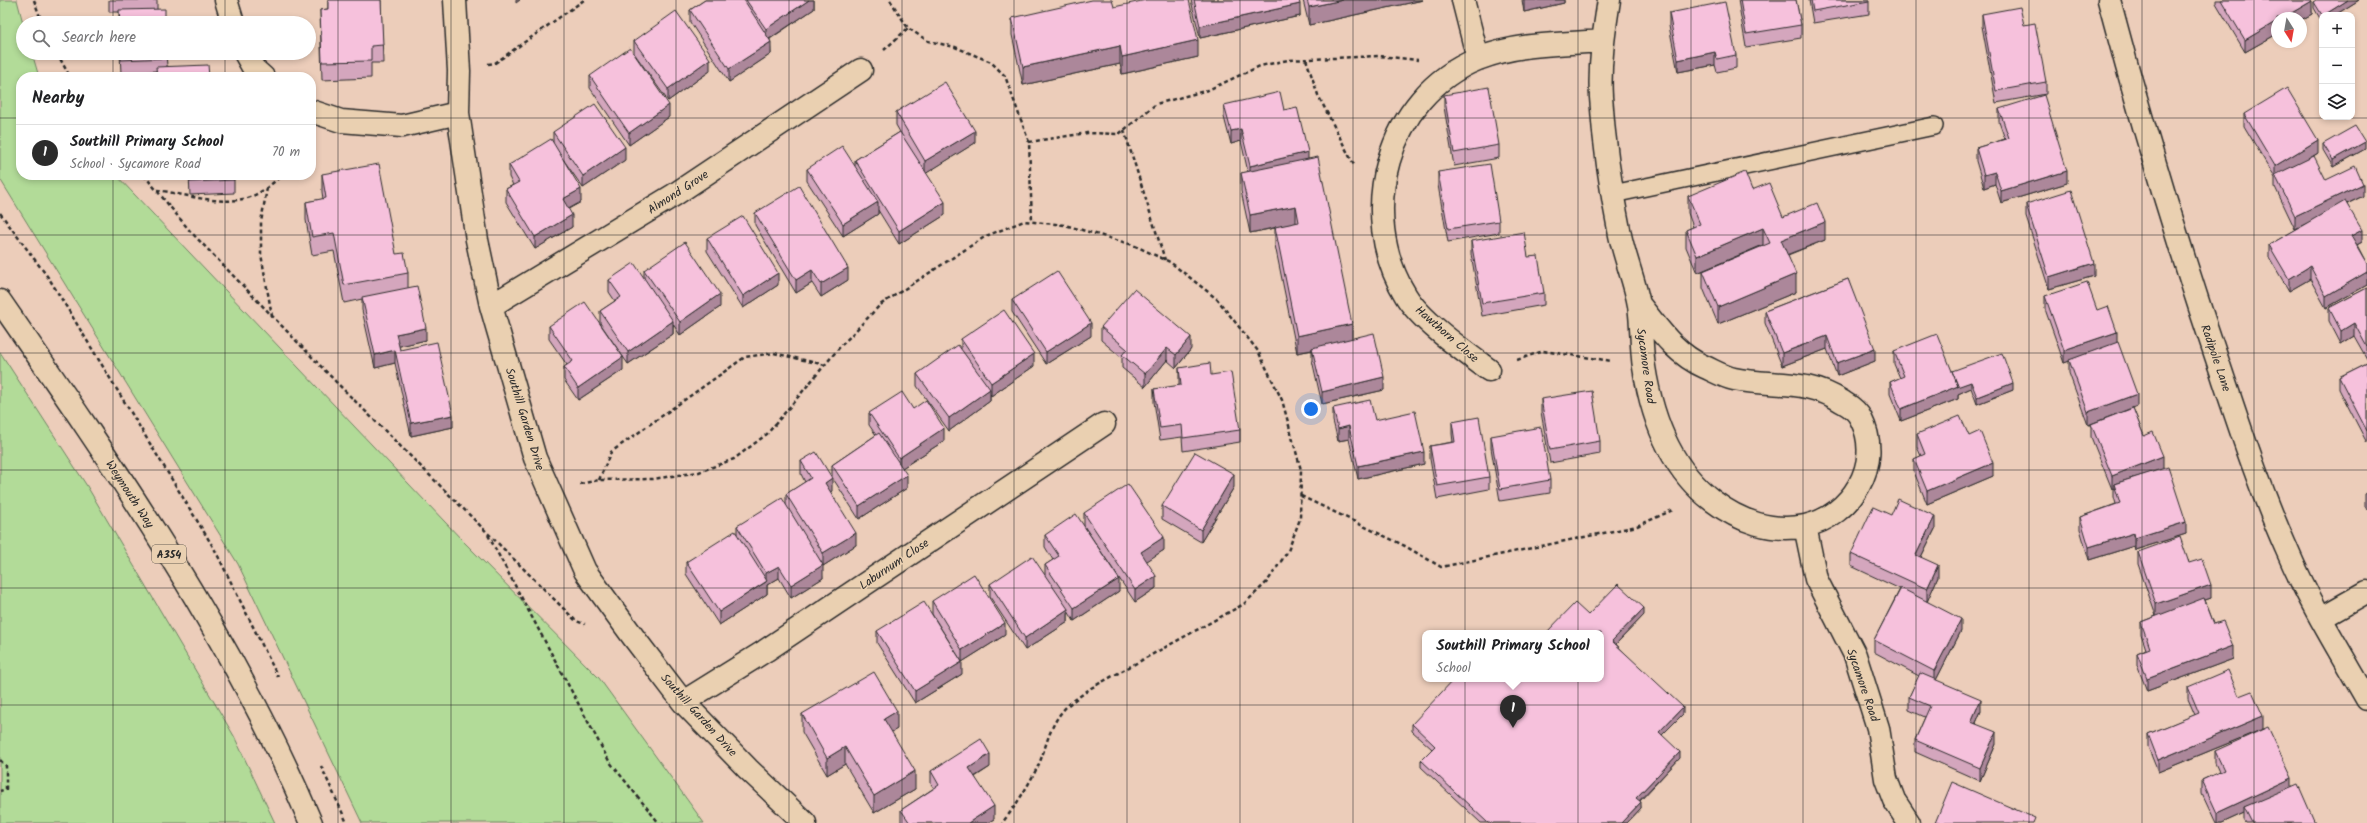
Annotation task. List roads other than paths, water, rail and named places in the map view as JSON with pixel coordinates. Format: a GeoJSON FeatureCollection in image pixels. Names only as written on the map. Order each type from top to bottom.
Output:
{"type":"FeatureCollection","features":[{"type":"Feature","properties":{"kind":"main road"},"geometry":{"type":"LineString","coordinates":[[226,0],[231,16]]}},
{"type":"Feature","properties":{"kind":"main road","name":"Southill Garden Drive"},"geometry":{"type":"LineString","coordinates":[[455,0],[459,71],[458,113],[477,240],[491,306],[535,458],[585,572],[683,702],[748,769],[805,823]]}},
{"type":"Feature","properties":{"kind":"main road"},"geometry":{"type":"LineString","coordinates":[[1463,0],[1478,59]]}},
{"type":"Feature","properties":{"kind":"main road","name":"Sycamore Road"},"geometry":{"type":"LineString","coordinates":[[1609,0],[1602,41],[1601,97],[1613,194],[1621,238],[1639,304],[1644,366],[1652,412],[1667,444],[1679,467],[1706,495],[1754,525],[1777,527],[1805,526],[1826,517],[1845,505],[1858,492],[1866,472],[1869,452],[1866,433],[1861,417],[1851,406],[1816,388],[1791,383],[1732,378],[1702,366],[1676,350],[1639,304]]}},
{"type":"Feature","properties":{"kind":"main road","name":"Radipole Lane"},"geometry":{"type":"LineString","coordinates":[[2109,0],[2131,83],[2199,307],[2256,473],[2287,552],[2320,618],[2367,699]]}},
{"type":"Feature","properties":{"kind":"main road","name":"Hawthorn Close"},"geometry":{"type":"LineString","coordinates":[[1489,370],[1424,317],[1406,297],[1391,265],[1381,223],[1381,195],[1384,177],[1400,131],[1414,108],[1453,72],[1478,59],[1520,47],[1602,41]]}},
{"type":"Feature","properties":{"kind":"main road"},"geometry":{"type":"LineString","coordinates":[[249,60],[257,72]]}},
{"type":"Feature","properties":{"kind":"main road","name":"Almond Grove"},"geometry":{"type":"LineString","coordinates":[[491,306],[674,196],[861,70]]}},
{"type":"Feature","properties":{"kind":"main road"},"geometry":{"type":"LineString","coordinates":[[316,113],[341,122],[402,126],[458,113]]}},
{"type":"Feature","properties":{"kind":"main road","name":"Weymouth Way"},"geometry":{"type":"LineString","coordinates":[[0,301],[122,480],[171,557],[226,652],[273,741],[311,823]]}},
{"type":"Feature","properties":{"kind":"main road","name":"Laburnum Close"},"geometry":{"type":"LineString","coordinates":[[683,702],[765,651],[1104,424]]}},
{"type":"Feature","properties":{"kind":"main road","name":"Sycamore Road"},"geometry":{"type":"LineString","coordinates":[[1805,526],[1816,579],[1855,655],[1878,728],[1886,779],[1894,800],[1909,823]]}},
{"type":"Feature","properties":{"kind":"main road"},"geometry":{"type":"LineString","coordinates":[[2320,618],[2367,592]]}},
{"type":"Feature","properties":{"kind":"lane"},"geometry":{"type":"LineString","coordinates":[[1613,194],[1934,126]]}},
{"type":"Feature","properties":{"kind":"place","name":"Southill Primary School"},"geometry":{"type":"Point","coordinates":[1513,728]}}]}
